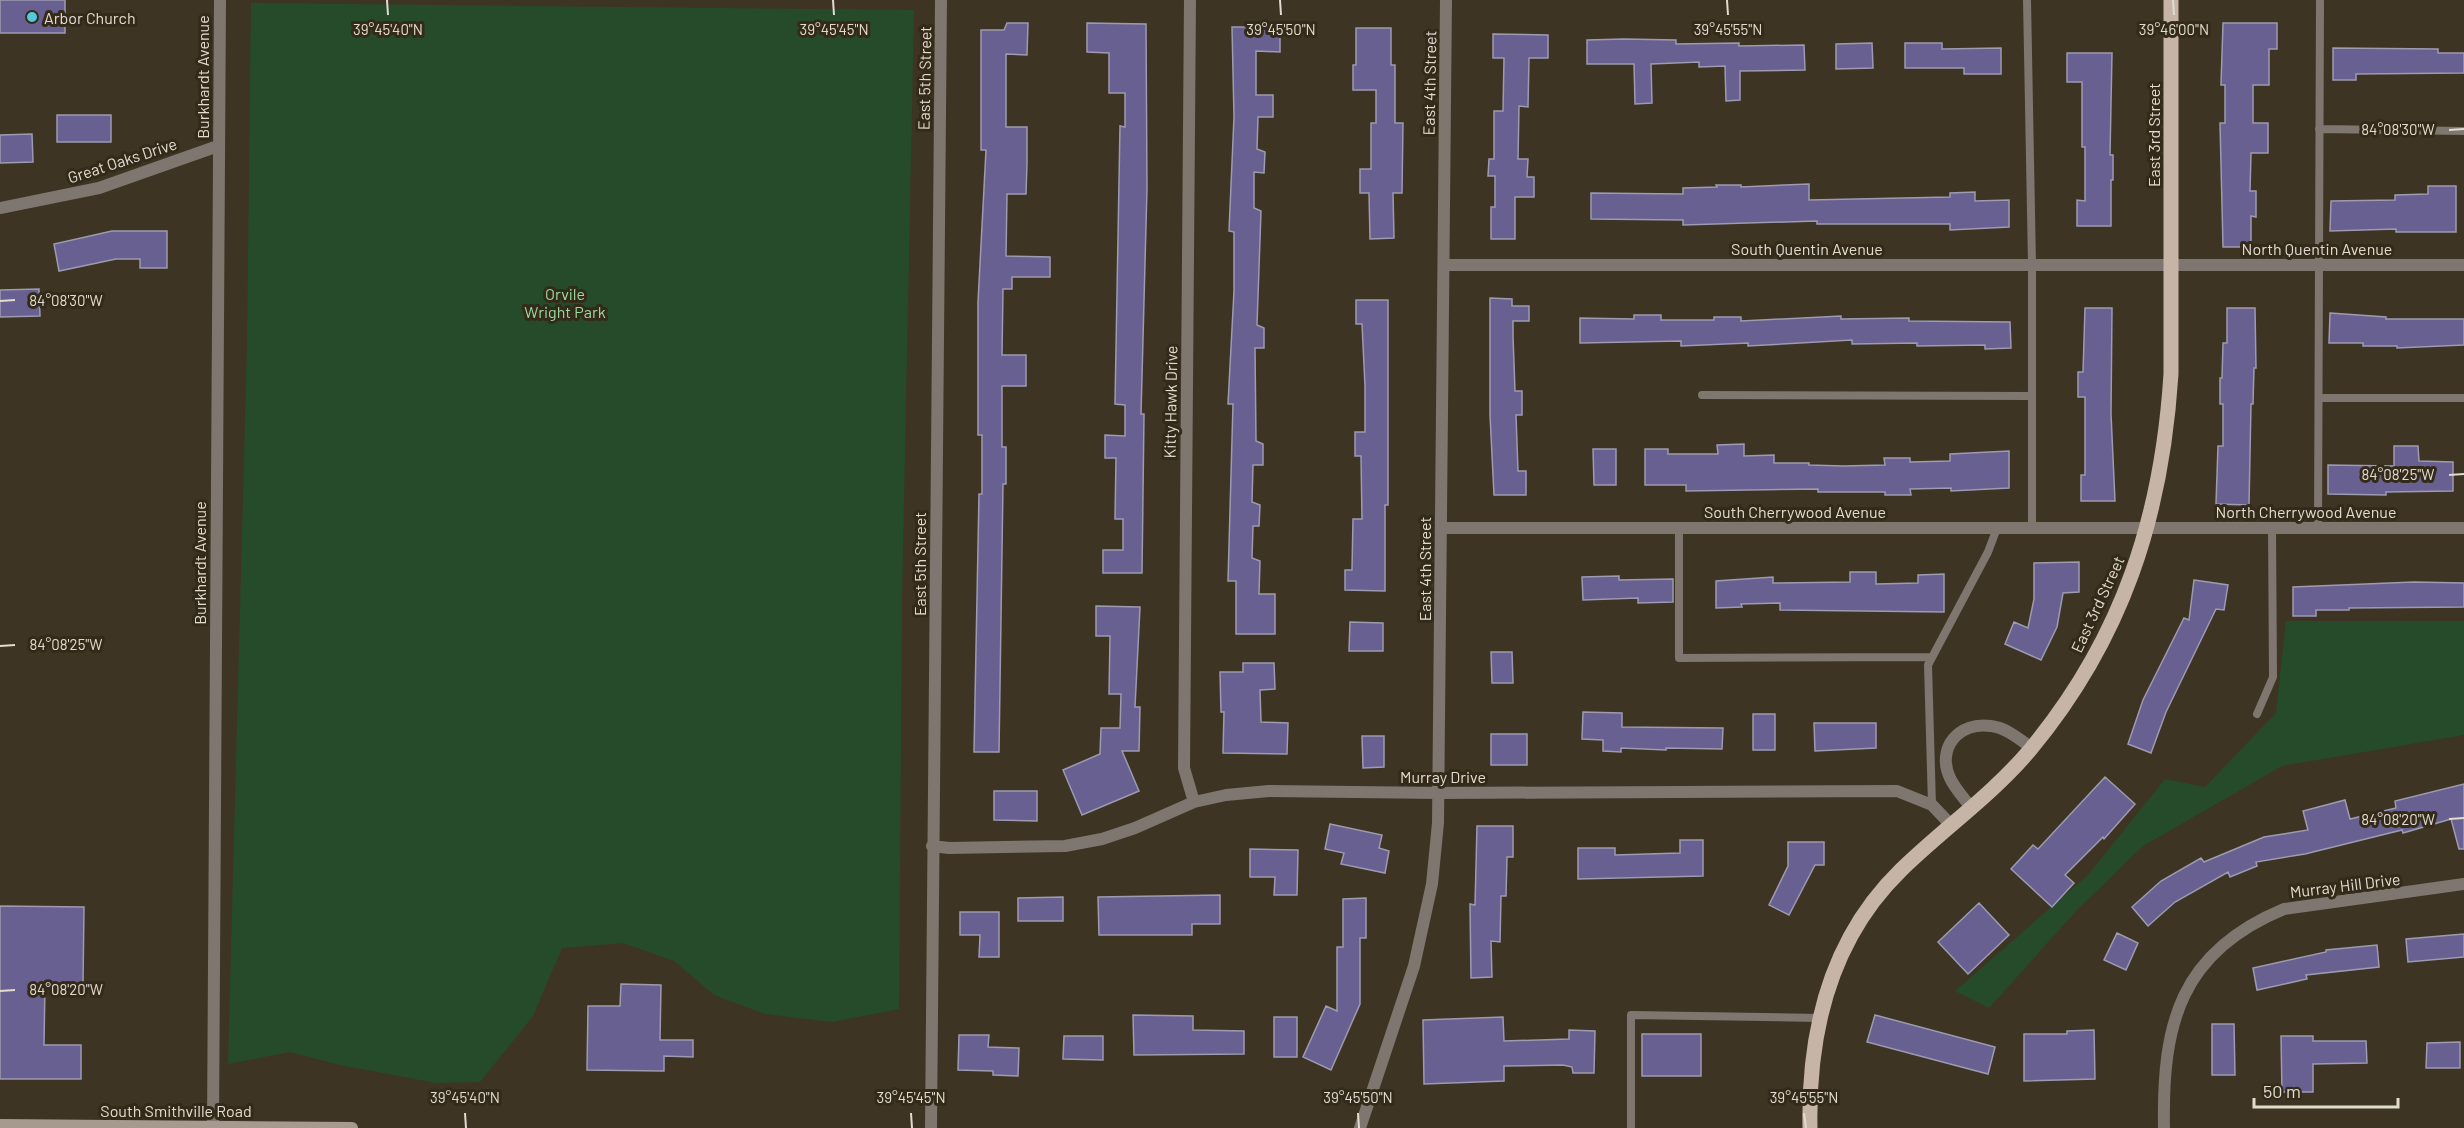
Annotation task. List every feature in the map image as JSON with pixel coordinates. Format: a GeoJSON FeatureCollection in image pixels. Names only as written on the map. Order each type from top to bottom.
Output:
{"type":"FeatureCollection","features":[{"type":"Feature","properties":{"kind":"main road","name":"East 3rd Street"},"geometry":{"type":"LineString","coordinates":[[1810,1128],[1809,1083],[1812,1051],[1835,970],[1852,933],[1869,908],[1900,871],[1972,809],[2032,748],[2075,689],[2107,632],[2132,577],[2148,527],[2167,432],[2171,265],[2171,0]]}},
{"type":"Feature","properties":{"kind":"main road","name":"South Smithville Road"},"geometry":{"type":"LineString","coordinates":[[0,1125],[352,1128]]}},
{"type":"Feature","properties":{"kind":"street","name":"Burkhardt Avenue"},"geometry":{"type":"LineString","coordinates":[[213,1127],[219,0]]}},
{"type":"Feature","properties":{"kind":"street","name":"East 5th Street"},"geometry":{"type":"LineString","coordinates":[[931,1128],[941,0]]}},
{"type":"Feature","properties":{"kind":"street","name":"Kitty Hawk Drive"},"geometry":{"type":"LineString","coordinates":[[1190,0],[1184,768],[1187,785],[1194,802]]}},
{"type":"Feature","properties":{"kind":"street","name":"East 4th Street"},"geometry":{"type":"LineString","coordinates":[[1360,1128],[1414,966],[1427,914],[1432,884],[1439,793],[1446,0]]}},
{"type":"Feature","properties":{"kind":"street","name":"Great Oaks Drive"},"geometry":{"type":"LineString","coordinates":[[0,208],[99,188],[218,146]]}},
{"type":"Feature","properties":{"kind":"street","name":"South Quentin Avenue"},"geometry":{"type":"LineString","coordinates":[[1444,265],[2171,265]]}},
{"type":"Feature","properties":{"kind":"street","name":"North Quentin Avenue"},"geometry":{"type":"LineString","coordinates":[[2171,265],[2464,265]]}},
{"type":"Feature","properties":{"kind":"street","name":"North Cherrywood Avenue"},"geometry":{"type":"LineString","coordinates":[[2148,527],[2464,528]]}},
{"type":"Feature","properties":{"kind":"street","name":"South Cherrywood Avenue"},"geometry":{"type":"LineString","coordinates":[[1441,528],[2148,527]]}},
{"type":"Feature","properties":{"kind":"street"},"geometry":{"type":"LineString","coordinates":[[1972,809],[1950,778],[1946,760],[1947,747],[1954,737],[1971,727],[1992,726],[2008,732],[2032,748]]}},
{"type":"Feature","properties":{"kind":"street","name":"Murray Drive"},"geometry":{"type":"LineString","coordinates":[[932,846],[949,848],[1065,846],[1102,839],[1135,828],[1194,802],[1226,795],[1269,791],[1439,793],[1897,791],[1932,806],[1952,826]]}},
{"type":"Feature","properties":{"kind":"street","name":"Murray Hill Drive"},"geometry":{"type":"LineString","coordinates":[[2164,1128],[2167,1047],[2174,1020],[2197,972],[2215,951],[2235,934],[2259,920],[2293,907],[2397,895],[2464,884]]}},
{"type":"Feature","properties":{"kind":"lane"},"geometry":{"type":"LineString","coordinates":[[2027,0],[2032,265],[2032,528]]}},
{"type":"Feature","properties":{"kind":"lane"},"geometry":{"type":"LineString","coordinates":[[2318,528],[2320,0]]}},
{"type":"Feature","properties":{"kind":"lane"},"geometry":{"type":"LineString","coordinates":[[2319,129],[2464,131]]}},
{"type":"Feature","properties":{"kind":"lane"},"geometry":{"type":"LineString","coordinates":[[1702,395],[2032,396]]}},
{"type":"Feature","properties":{"kind":"lane"},"geometry":{"type":"LineString","coordinates":[[2319,398],[2464,398]]}},
{"type":"Feature","properties":{"kind":"lane"},"geometry":{"type":"LineString","coordinates":[[1679,527],[1679,658],[1932,657]]}},
{"type":"Feature","properties":{"kind":"lane"},"geometry":{"type":"LineString","coordinates":[[1932,806],[1928,665],[1988,552],[1997,528]]}},
{"type":"Feature","properties":{"kind":"lane"},"geometry":{"type":"LineString","coordinates":[[2257,714],[2273,677],[2272,528]]}},
{"type":"Feature","properties":{"kind":"lane"},"geometry":{"type":"LineString","coordinates":[[1630,1128],[1631,1015],[1820,1018]]}},
{"type":"Feature","properties":{"kind":"green space","name":"Orvile Wright Park"},"geometry":{"type":"Polygon","coordinates":[[[251,3],[914,10],[902,599],[899,1009],[832,1022],[765,1014],[714,995],[674,961],[623,943],[562,948],[533,1016],[480,1082],[436,1083],[340,1065],[290,1052],[228,1064],[247,344],[251,3]]]}},
{"type":"Feature","properties":{"kind":"green space"},"geometry":{"type":"Polygon","coordinates":[[[2286,621],[2464,621],[2464,735],[2282,766],[2143,846],[2077,910],[1989,1008],[1955,991],[2088,875],[2165,779],[2205,787],[2276,713],[2286,621]]]}},
{"type":"Feature","properties":{"kind":"building","name":"Arbor Church"},"geometry":{"type":"Polygon","coordinates":[[[0,0],[65,0],[65,33],[0,33],[0,0]]]}},
{"type":"Feature","properties":{"kind":"building"},"geometry":{"type":"Polygon","coordinates":[[[1007,23],[1028,23],[1027,55],[1006,54],[1006,127],[1027,127],[1027,163],[1026,194],[1007,194],[1006,256],[1050,257],[1050,277],[1012,277],[1012,289],[1003,289],[1002,355],[1026,355],[1026,386],[1002,386],[1002,447],[1006,447],[1006,484],[1003,484],[999,752],[974,752],[979,494],[982,494],[982,435],[978,435],[978,302],[986,150],[981,150],[981,30],[1004,30],[1007,23]]]}},
{"type":"Feature","properties":{"kind":"building"},"geometry":{"type":"Polygon","coordinates":[[[1087,23],[1146,24],[1147,188],[1141,414],[1144,414],[1142,573],[1103,573],[1103,550],[1123,550],[1123,519],[1115,519],[1116,458],[1105,458],[1105,435],[1125,436],[1125,405],[1115,404],[1120,126],[1125,127],[1125,93],[1109,93],[1109,53],[1087,52],[1087,23]]]}},
{"type":"Feature","properties":{"kind":"building"},"geometry":{"type":"Polygon","coordinates":[[[2223,23],[2277,23],[2277,49],[2269,49],[2269,85],[2253,85],[2253,123],[2268,123],[2268,153],[2251,153],[2250,191],[2256,191],[2256,217],[2251,216],[2251,247],[2223,247],[2220,123],[2225,123],[2225,85],[2221,85],[2223,23]]]}},
{"type":"Feature","properties":{"kind":"building"},"geometry":{"type":"Polygon","coordinates":[[[1232,27],[1280,27],[1280,52],[1256,51],[1256,95],[1273,95],[1273,117],[1258,117],[1257,149],[1265,152],[1264,173],[1254,172],[1254,208],[1261,211],[1257,325],[1264,328],[1264,348],[1255,348],[1256,441],[1263,444],[1263,465],[1253,465],[1252,502],[1260,505],[1259,526],[1253,526],[1252,558],[1260,561],[1259,594],[1275,594],[1275,634],[1236,634],[1236,581],[1228,581],[1233,404],[1228,404],[1234,291],[1234,232],[1229,231],[1234,117],[1232,27]]]}},
{"type":"Feature","properties":{"kind":"building"},"geometry":{"type":"Polygon","coordinates":[[[1356,28],[1391,28],[1391,65],[1395,65],[1395,123],[1403,123],[1402,193],[1393,193],[1394,238],[1370,239],[1369,193],[1360,193],[1360,169],[1371,169],[1371,123],[1376,123],[1376,90],[1353,90],[1356,28]]]}},
{"type":"Feature","properties":{"kind":"building"},"geometry":{"type":"Polygon","coordinates":[[[1493,34],[1548,35],[1548,58],[1529,58],[1528,107],[1519,106],[1518,159],[1528,159],[1527,177],[1534,177],[1534,197],[1515,197],[1515,239],[1491,239],[1491,207],[1495,207],[1495,176],[1488,176],[1489,159],[1494,159],[1494,111],[1503,111],[1504,58],[1493,58],[1493,34]]]}},
{"type":"Feature","properties":{"kind":"building"},"geometry":{"type":"Polygon","coordinates":[[[1587,40],[1676,40],[1676,44],[1804,45],[1805,70],[1740,71],[1740,100],[1726,101],[1725,66],[1699,67],[1699,62],[1651,64],[1652,103],[1635,104],[1634,64],[1587,64],[1587,40]]]}},
{"type":"Feature","properties":{"kind":"building"},"geometry":{"type":"Polygon","coordinates":[[[1872,43],[1873,68],[1836,69],[1836,44],[1872,43]]]}},
{"type":"Feature","properties":{"kind":"building"},"geometry":{"type":"Polygon","coordinates":[[[1905,43],[1942,43],[1942,49],[2001,48],[2001,74],[1964,74],[1964,68],[1905,68],[1905,43]]]}},
{"type":"Feature","properties":{"kind":"building"},"geometry":{"type":"Polygon","coordinates":[[[2333,48],[2438,49],[2438,53],[2464,53],[2464,73],[2356,74],[2356,80],[2333,80],[2333,48]]]}},
{"type":"Feature","properties":{"kind":"building"},"geometry":{"type":"Polygon","coordinates":[[[2067,53],[2112,53],[2111,226],[2077,226],[2077,200],[2085,201],[2082,82],[2067,82],[2067,53]]]}},
{"type":"Feature","properties":{"kind":"building"},"geometry":{"type":"Polygon","coordinates":[[[57,115],[111,115],[111,142],[57,142],[57,115]]]}},
{"type":"Feature","properties":{"kind":"building"},"geometry":{"type":"Polygon","coordinates":[[[32,134],[33,162],[0,163],[0,135],[32,134]]]}},
{"type":"Feature","properties":{"kind":"building"},"geometry":{"type":"Polygon","coordinates":[[[1809,184],[1809,200],[1950,197],[1950,193],[1975,192],[1975,201],[2009,200],[2009,227],[1950,230],[1950,224],[1817,224],[1817,221],[1683,225],[1683,220],[1591,219],[1591,193],[1683,194],[1683,188],[1717,187],[1716,185],[1741,185],[1741,187],[1809,184]]]}},
{"type":"Feature","properties":{"kind":"building"},"geometry":{"type":"Polygon","coordinates":[[[2428,186],[2456,186],[2456,232],[2396,232],[2396,229],[2330,231],[2331,201],[2395,200],[2395,195],[2428,194],[2428,186]]]}},
{"type":"Feature","properties":{"kind":"building"},"geometry":{"type":"Polygon","coordinates":[[[112,231],[167,231],[167,268],[140,268],[140,259],[116,259],[59,271],[54,244],[112,231]]]}},
{"type":"Feature","properties":{"kind":"building"},"geometry":{"type":"Polygon","coordinates":[[[39,289],[40,316],[0,317],[0,290],[39,289]]]}},
{"type":"Feature","properties":{"kind":"building"},"geometry":{"type":"Polygon","coordinates":[[[1490,298],[1512,299],[1512,306],[1529,306],[1529,321],[1513,321],[1515,391],[1522,391],[1522,415],[1516,415],[1518,471],[1526,471],[1526,495],[1494,495],[1490,415],[1490,298]]]}},
{"type":"Feature","properties":{"kind":"building"},"geometry":{"type":"Polygon","coordinates":[[[1356,300],[1388,300],[1388,505],[1385,505],[1385,591],[1345,590],[1345,570],[1352,570],[1353,519],[1362,519],[1361,456],[1355,456],[1355,432],[1365,432],[1365,386],[1362,324],[1356,324],[1356,300]]]}},
{"type":"Feature","properties":{"kind":"building"},"geometry":{"type":"Polygon","coordinates":[[[2085,308],[2112,308],[2111,414],[2115,501],[2081,501],[2081,475],[2085,475],[2085,397],[2078,397],[2078,372],[2083,372],[2085,308]]]}},
{"type":"Feature","properties":{"kind":"building"},"geometry":{"type":"Polygon","coordinates":[[[2227,308],[2255,308],[2256,368],[2254,368],[2253,404],[2251,404],[2249,505],[2216,504],[2218,446],[2223,446],[2223,404],[2220,404],[2220,378],[2222,378],[2223,343],[2227,343],[2227,308]]]}},
{"type":"Feature","properties":{"kind":"building"},"geometry":{"type":"Polygon","coordinates":[[[2330,313],[2386,317],[2386,319],[2464,319],[2464,345],[2397,348],[2397,346],[2363,346],[2363,343],[2329,343],[2330,313]]]}},
{"type":"Feature","properties":{"kind":"building"},"geometry":{"type":"Polygon","coordinates":[[[1634,315],[1661,315],[1661,320],[1714,320],[1714,317],[1741,317],[1741,321],[1841,316],[1841,319],[1909,318],[1909,321],[2010,322],[2011,348],[1985,349],[1985,345],[1917,346],[1917,343],[1852,344],[1852,340],[1748,346],[1748,343],[1681,346],[1681,341],[1580,343],[1580,318],[1634,319],[1634,315]]]}},
{"type":"Feature","properties":{"kind":"building"},"geometry":{"type":"Polygon","coordinates":[[[1744,444],[1744,456],[1774,455],[1774,463],[1843,466],[1885,465],[1884,458],[1910,458],[1910,462],[1950,461],[1950,454],[2009,451],[2009,488],[1951,491],[1951,488],[1910,489],[1911,495],[1885,495],[1885,492],[1818,492],[1818,489],[1686,491],[1686,485],[1645,485],[1645,449],[1668,449],[1668,454],[1718,454],[1717,445],[1744,444]]]}},
{"type":"Feature","properties":{"kind":"building"},"geometry":{"type":"Polygon","coordinates":[[[2394,446],[2418,446],[2419,461],[2453,462],[2453,491],[2386,492],[2386,495],[2328,494],[2328,465],[2394,466],[2394,446]]]}},
{"type":"Feature","properties":{"kind":"building"},"geometry":{"type":"Polygon","coordinates":[[[1593,449],[1616,449],[1616,485],[1594,485],[1593,449]]]}},
{"type":"Feature","properties":{"kind":"building"},"geometry":{"type":"Polygon","coordinates":[[[2079,562],[2079,592],[2063,593],[2057,627],[2041,660],[2005,644],[2014,622],[2028,628],[2034,599],[2034,563],[2079,562]]]}},
{"type":"Feature","properties":{"kind":"building"},"geometry":{"type":"Polygon","coordinates":[[[1850,572],[1876,572],[1876,584],[1918,583],[1918,575],[1944,574],[1944,612],[1780,610],[1780,603],[1741,604],[1742,607],[1716,608],[1716,581],[1773,577],[1773,583],[1850,582],[1850,572]]]}},
{"type":"Feature","properties":{"kind":"building"},"geometry":{"type":"Polygon","coordinates":[[[1619,576],[1619,580],[1673,579],[1673,602],[1638,603],[1638,598],[1583,600],[1582,577],[1619,576]]]}},
{"type":"Feature","properties":{"kind":"building"},"geometry":{"type":"Polygon","coordinates":[[[2194,580],[2228,585],[2224,610],[2216,609],[2166,712],[2151,753],[2128,744],[2143,700],[2184,618],[2189,620],[2194,580]]]}},
{"type":"Feature","properties":{"kind":"building"},"geometry":{"type":"Polygon","coordinates":[[[2414,582],[2464,583],[2464,607],[2349,608],[2349,610],[2316,610],[2316,616],[2293,616],[2293,587],[2414,582]]]}},
{"type":"Feature","properties":{"kind":"building"},"geometry":{"type":"Polygon","coordinates":[[[1096,606],[1140,607],[1135,707],[1140,707],[1139,751],[1122,751],[1139,791],[1082,815],[1063,770],[1100,754],[1101,728],[1120,728],[1121,694],[1109,694],[1110,636],[1096,636],[1096,606]]]}},
{"type":"Feature","properties":{"kind":"building"},"geometry":{"type":"Polygon","coordinates":[[[1350,622],[1383,623],[1383,651],[1349,651],[1350,622]]]}},
{"type":"Feature","properties":{"kind":"building"},"geometry":{"type":"Polygon","coordinates":[[[1491,652],[1512,652],[1513,683],[1492,683],[1491,652]]]}},
{"type":"Feature","properties":{"kind":"building"},"geometry":{"type":"Polygon","coordinates":[[[1243,663],[1274,663],[1275,689],[1260,690],[1261,722],[1288,723],[1287,754],[1223,753],[1224,712],[1221,712],[1220,672],[1243,672],[1243,663]]]}},
{"type":"Feature","properties":{"kind":"building"},"geometry":{"type":"Polygon","coordinates":[[[1583,712],[1622,713],[1622,727],[1723,728],[1722,749],[1621,748],[1621,752],[1603,751],[1603,740],[1582,739],[1583,712]]]}},
{"type":"Feature","properties":{"kind":"building"},"geometry":{"type":"Polygon","coordinates":[[[1753,714],[1775,714],[1775,750],[1753,750],[1753,714]]]}},
{"type":"Feature","properties":{"kind":"building"},"geometry":{"type":"Polygon","coordinates":[[[1814,723],[1876,723],[1876,748],[1815,751],[1814,723]]]}},
{"type":"Feature","properties":{"kind":"building"},"geometry":{"type":"Polygon","coordinates":[[[1491,734],[1527,734],[1527,765],[1491,765],[1491,734]]]}},
{"type":"Feature","properties":{"kind":"building"},"geometry":{"type":"Polygon","coordinates":[[[1362,736],[1384,736],[1384,767],[1363,768],[1362,736]]]}},
{"type":"Feature","properties":{"kind":"building"},"geometry":{"type":"Polygon","coordinates":[[[2105,777],[2135,804],[2104,839],[2103,837],[2065,875],[2074,883],[2052,907],[2011,869],[2033,845],[2038,849],[2105,777]]]}},
{"type":"Feature","properties":{"kind":"building"},"geometry":{"type":"Polygon","coordinates":[[[2464,784],[2464,849],[2459,849],[2451,819],[2403,833],[2402,830],[2305,854],[2256,862],[2257,866],[2230,877],[2228,872],[2175,902],[2148,926],[2132,907],[2161,881],[2201,858],[2204,862],[2264,837],[2308,830],[2303,811],[2345,800],[2350,819],[2396,808],[2395,801],[2464,784]]]}},
{"type":"Feature","properties":{"kind":"building"},"geometry":{"type":"Polygon","coordinates":[[[994,791],[1037,791],[1037,821],[994,820],[994,791]]]}},
{"type":"Feature","properties":{"kind":"building"},"geometry":{"type":"Polygon","coordinates":[[[1330,824],[1382,835],[1379,848],[1389,851],[1385,873],[1341,864],[1344,853],[1325,849],[1330,824]]]}},
{"type":"Feature","properties":{"kind":"building"},"geometry":{"type":"Polygon","coordinates":[[[1477,826],[1513,826],[1513,857],[1507,857],[1506,896],[1501,896],[1500,942],[1491,941],[1492,977],[1471,978],[1470,904],[1475,905],[1477,826]]]}},
{"type":"Feature","properties":{"kind":"building"},"geometry":{"type":"Polygon","coordinates":[[[1680,840],[1703,840],[1703,876],[1578,879],[1578,848],[1615,848],[1615,855],[1680,853],[1680,840]]]}},
{"type":"Feature","properties":{"kind":"building"},"geometry":{"type":"Polygon","coordinates":[[[1788,842],[1824,842],[1824,865],[1815,865],[1789,915],[1769,905],[1788,866],[1788,842]]]}},
{"type":"Feature","properties":{"kind":"building"},"geometry":{"type":"Polygon","coordinates":[[[1250,849],[1298,850],[1297,895],[1274,895],[1275,877],[1250,877],[1250,849]]]}},
{"type":"Feature","properties":{"kind":"building"},"geometry":{"type":"Polygon","coordinates":[[[1220,895],[1220,924],[1192,924],[1192,935],[1099,935],[1098,897],[1220,895]]]}},
{"type":"Feature","properties":{"kind":"building"},"geometry":{"type":"Polygon","coordinates":[[[1063,897],[1063,921],[1018,921],[1018,898],[1063,897]]]}},
{"type":"Feature","properties":{"kind":"building"},"geometry":{"type":"Polygon","coordinates":[[[1366,898],[1366,938],[1360,938],[1360,1004],[1331,1070],[1303,1057],[1326,1006],[1337,1011],[1337,947],[1343,947],[1343,899],[1366,898]]]}},
{"type":"Feature","properties":{"kind":"building"},"geometry":{"type":"Polygon","coordinates":[[[1979,903],[2009,935],[1968,974],[1938,942],[1979,903]]]}},
{"type":"Feature","properties":{"kind":"building"},"geometry":{"type":"Polygon","coordinates":[[[0,906],[84,907],[83,985],[45,984],[44,1045],[81,1045],[81,1079],[0,1079],[0,906]]]}},
{"type":"Feature","properties":{"kind":"building"},"geometry":{"type":"Polygon","coordinates":[[[960,912],[999,912],[999,957],[979,957],[980,935],[960,935],[960,912]]]}},
{"type":"Feature","properties":{"kind":"building"},"geometry":{"type":"Polygon","coordinates":[[[2117,933],[2138,943],[2126,970],[2104,960],[2117,933]]]}},
{"type":"Feature","properties":{"kind":"building"},"geometry":{"type":"Polygon","coordinates":[[[2464,934],[2464,957],[2408,962],[2406,939],[2464,934]]]}},
{"type":"Feature","properties":{"kind":"building"},"geometry":{"type":"Polygon","coordinates":[[[2377,945],[2379,967],[2306,975],[2307,979],[2257,990],[2253,968],[2326,952],[2326,950],[2377,945]]]}},
{"type":"Feature","properties":{"kind":"building"},"geometry":{"type":"Polygon","coordinates":[[[621,984],[661,985],[660,1040],[693,1040],[693,1057],[664,1056],[664,1071],[587,1070],[588,1006],[620,1006],[621,984]]]}},
{"type":"Feature","properties":{"kind":"building"},"geometry":{"type":"Polygon","coordinates":[[[1133,1015],[1193,1016],[1193,1030],[1244,1031],[1244,1054],[1134,1055],[1133,1015]]]}},
{"type":"Feature","properties":{"kind":"building"},"geometry":{"type":"Polygon","coordinates":[[[1875,1015],[1995,1047],[1988,1074],[1867,1042],[1875,1015]]]}},
{"type":"Feature","properties":{"kind":"building"},"geometry":{"type":"Polygon","coordinates":[[[1274,1017],[1297,1017],[1297,1057],[1274,1057],[1274,1017]]]}},
{"type":"Feature","properties":{"kind":"building"},"geometry":{"type":"Polygon","coordinates":[[[1503,1017],[1504,1041],[1569,1039],[1569,1030],[1595,1031],[1594,1073],[1573,1073],[1572,1067],[1563,1065],[1504,1066],[1504,1081],[1424,1084],[1423,1020],[1503,1017]]]}},
{"type":"Feature","properties":{"kind":"building"},"geometry":{"type":"Polygon","coordinates":[[[2212,1024],[2234,1024],[2235,1075],[2212,1075],[2212,1024]]]}},
{"type":"Feature","properties":{"kind":"building"},"geometry":{"type":"Polygon","coordinates":[[[2094,1030],[2095,1079],[2024,1081],[2024,1034],[2067,1034],[2067,1031],[2094,1030]]]}},
{"type":"Feature","properties":{"kind":"building"},"geometry":{"type":"Polygon","coordinates":[[[1642,1034],[1701,1034],[1701,1076],[1642,1076],[1642,1034]]]}},
{"type":"Feature","properties":{"kind":"building"},"geometry":{"type":"Polygon","coordinates":[[[959,1035],[989,1035],[988,1047],[1019,1048],[1018,1076],[993,1075],[993,1071],[958,1070],[959,1035]]]}},
{"type":"Feature","properties":{"kind":"building"},"geometry":{"type":"Polygon","coordinates":[[[1064,1036],[1103,1036],[1103,1060],[1063,1059],[1064,1036]]]}},
{"type":"Feature","properties":{"kind":"building"},"geometry":{"type":"Polygon","coordinates":[[[2281,1036],[2313,1036],[2313,1041],[2366,1041],[2367,1063],[2313,1064],[2313,1092],[2282,1092],[2281,1036]]]}},
{"type":"Feature","properties":{"kind":"building"},"geometry":{"type":"Polygon","coordinates":[[[2460,1042],[2460,1068],[2426,1068],[2427,1043],[2460,1042]]]}},
{"type":"Feature","properties":{"kind":"place","name":"Arbor Church"},"geometry":{"type":"Point","coordinates":[32,17]}}]}
